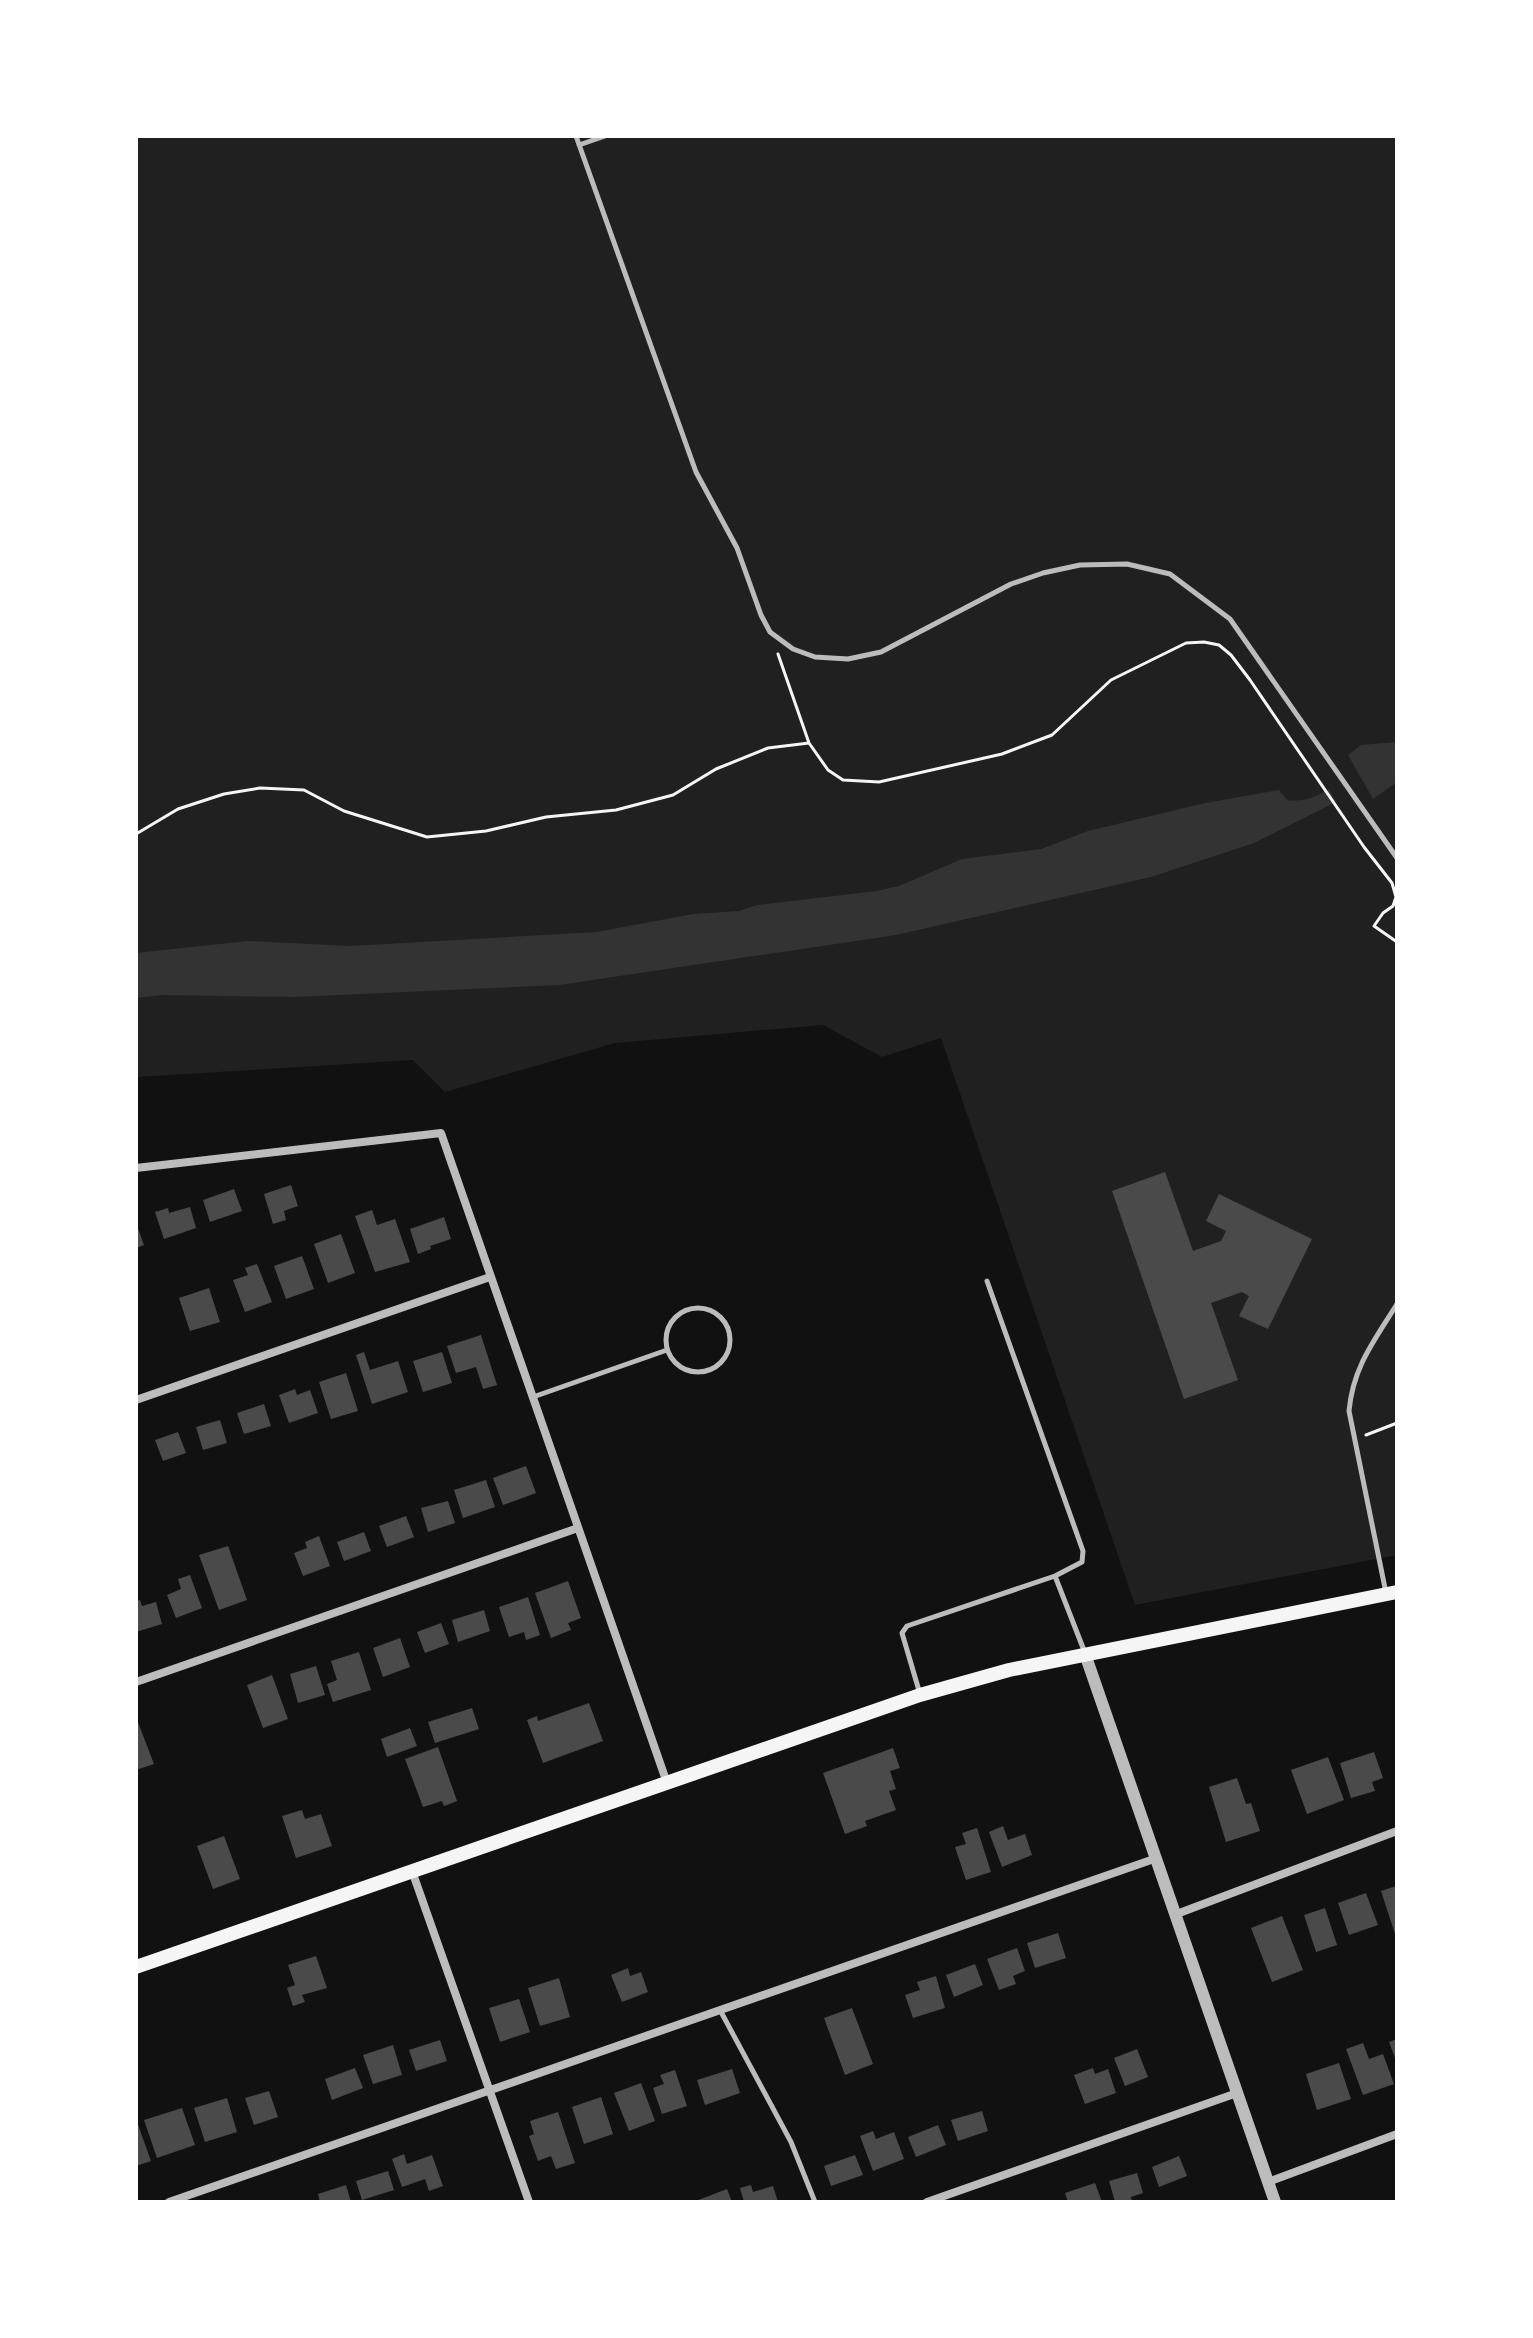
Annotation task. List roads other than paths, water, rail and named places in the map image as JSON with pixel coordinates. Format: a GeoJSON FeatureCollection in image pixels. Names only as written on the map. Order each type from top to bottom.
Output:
{"type":"FeatureCollection","features":[{"type":"Feature","properties":{"kind":"main road"},"geometry":{"type":"LineString","coordinates":[[136,1967],[920,1695],[1009,1670],[1392,1593]]}},
{"type":"Feature","properties":{"kind":"street"},"geometry":{"type":"LineString","coordinates":[[136,1168],[441,1133],[667,1783]]}},
{"type":"Feature","properties":{"kind":"street"},"geometry":{"type":"LineString","coordinates":[[136,1400],[490,1277]]}},
{"type":"Feature","properties":{"kind":"street"},"geometry":{"type":"LineString","coordinates":[[136,1682],[578,1528]]}},
{"type":"Feature","properties":{"kind":"street"},"geometry":{"type":"LineString","coordinates":[[1085,1654],[1275,2202]]}},
{"type":"Feature","properties":{"kind":"street"},"geometry":{"type":"LineString","coordinates":[[1174,1915],[1397,1831]]}},
{"type":"Feature","properties":{"kind":"street"},"geometry":{"type":"LineString","coordinates":[[169,2202],[1154,1859]]}},
{"type":"Feature","properties":{"kind":"street"},"geometry":{"type":"LineString","coordinates":[[412,1871],[529,2202]]}},
{"type":"Feature","properties":{"kind":"street"},"geometry":{"type":"LineString","coordinates":[[927,2202],[1237,2093]]}},
{"type":"Feature","properties":{"kind":"street"},"geometry":{"type":"LineString","coordinates":[[1268,2182],[1397,2134]]}},
{"type":"Feature","properties":{"kind":"lane"},"geometry":{"type":"LineString","coordinates":[[576,136],[696,472],[737,548],[770,632],[793,649],[815,657],[848,659],[881,652],[1011,584],[1043,573],[1080,565],[1127,564],[1170,574],[1230,619],[1397,858]]}},
{"type":"Feature","properties":{"kind":"lane"},"geometry":{"type":"LineString","coordinates":[[579,145],[605,136]]}},
{"type":"Feature","properties":{"kind":"lane"},"geometry":{"type":"LineString","coordinates":[[920,1695],[902,1633],[907,1626],[1055,1576],[1082,1562],[1083,1551],[987,1281]]}},
{"type":"Feature","properties":{"kind":"lane"},"geometry":{"type":"LineString","coordinates":[[1392,1593],[1349,1411],[1351,1388],[1359,1364],[1397,1304]]}},
{"type":"Feature","properties":{"kind":"lane"},"geometry":{"type":"LineString","coordinates":[[688,1309],[709,1309],[718,1313],[730,1331],[728,1353],[722,1362],[702,1372],[681,1367],[667,1350],[667,1330],[672,1321],[688,1309]]}},
{"type":"Feature","properties":{"kind":"lane"},"geometry":{"type":"LineString","coordinates":[[532,1398],[667,1350]]}},
{"type":"Feature","properties":{"kind":"lane"},"geometry":{"type":"LineString","coordinates":[[1055,1576],[1085,1654]]}},
{"type":"Feature","properties":{"kind":"lane"},"geometry":{"type":"LineString","coordinates":[[720,2010],[791,2142],[815,2202]]}}]}
